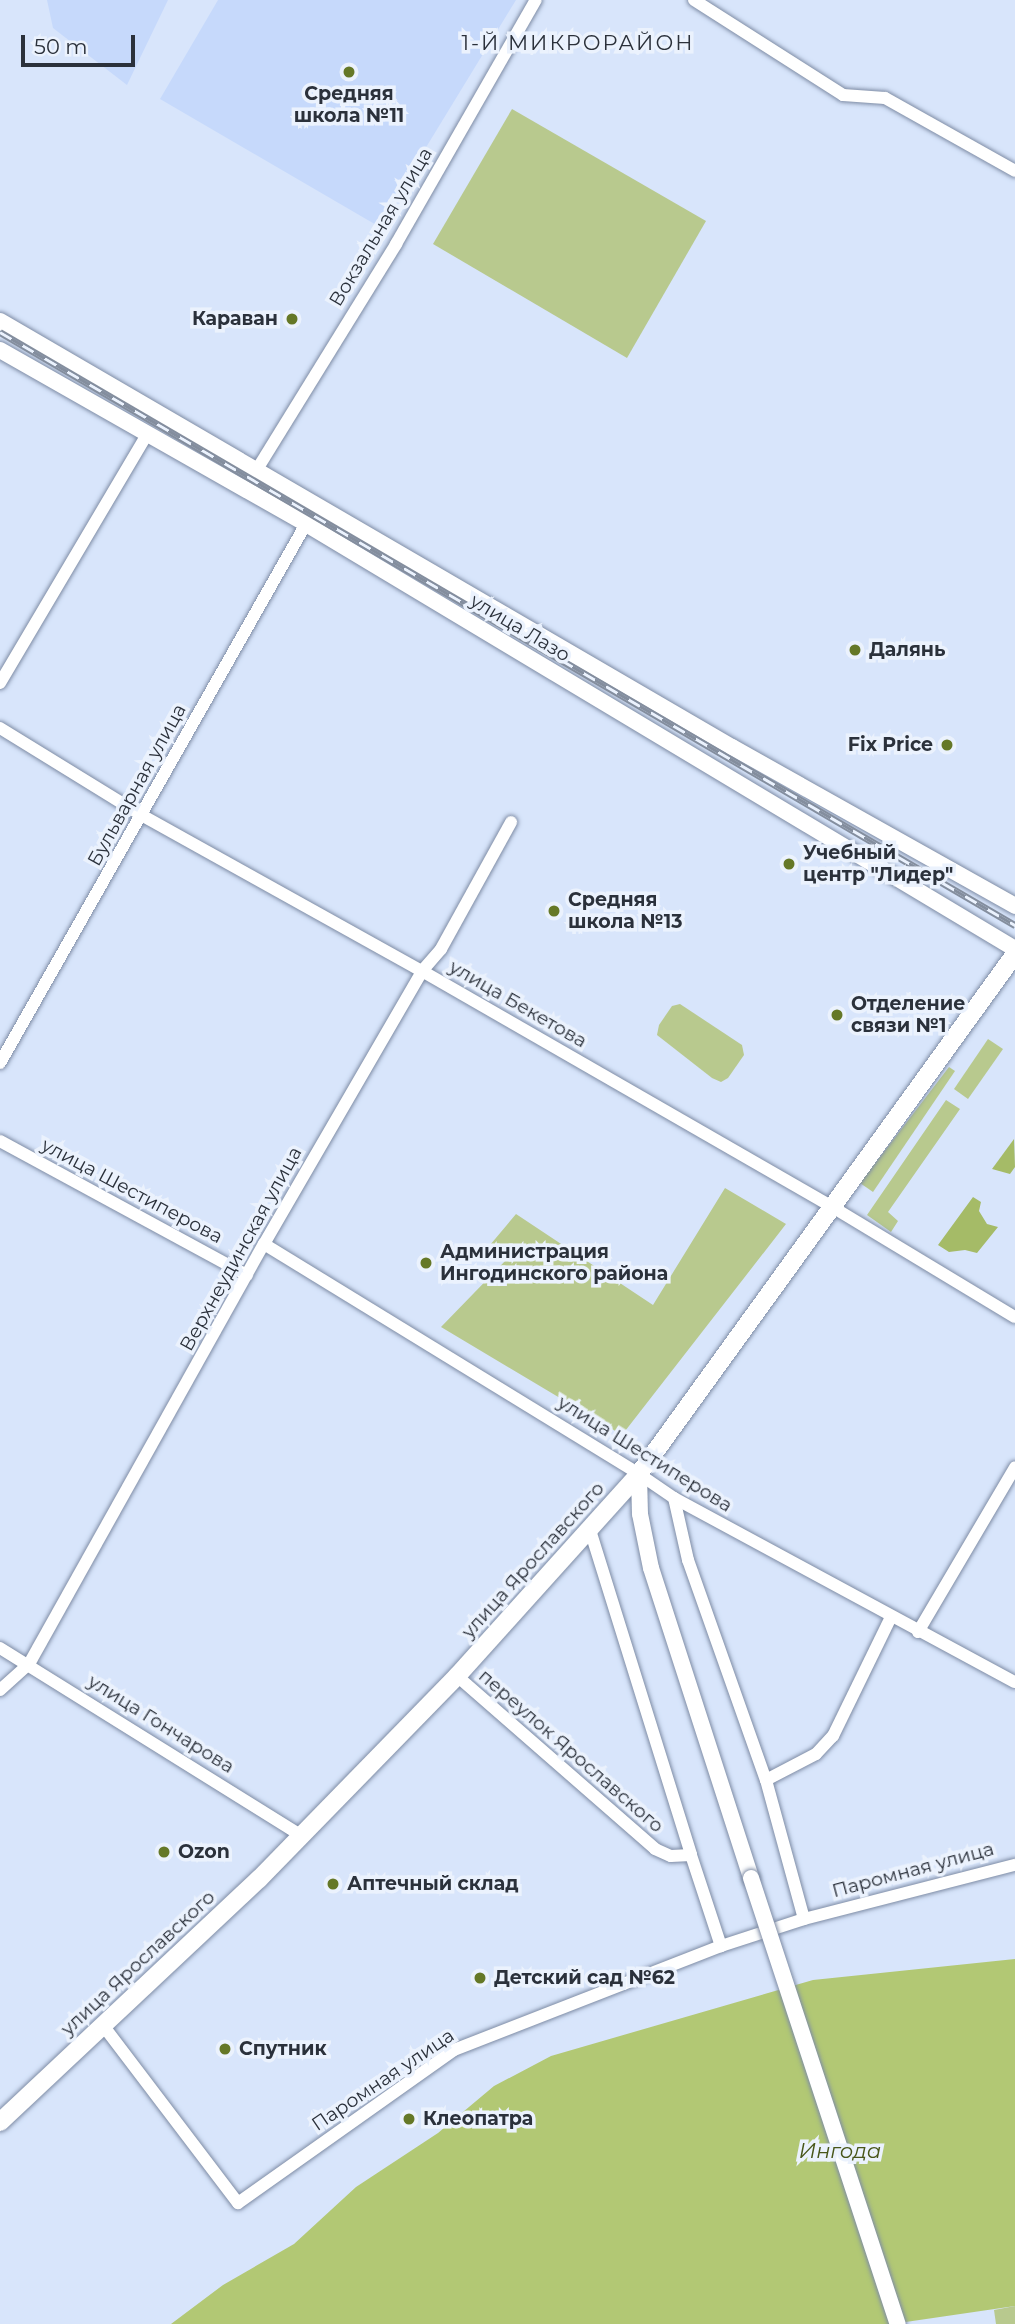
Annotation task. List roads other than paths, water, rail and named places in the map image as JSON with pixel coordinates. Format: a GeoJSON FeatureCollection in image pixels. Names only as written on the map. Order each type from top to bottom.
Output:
{"type":"FeatureCollection","features":[{"type":"Feature","properties":{"kind":"main road","name":"улица Лазо"},"geometry":{"type":"LineString","coordinates":[[0,321],[256,471],[1015,906]]}},
{"type":"Feature","properties":{"kind":"main road","name":"улица Лазо"},"geometry":{"type":"LineString","coordinates":[[0,350],[146,436],[306,524],[1015,949]]}},
{"type":"Feature","properties":{"kind":"main road","name":"улица Ярославского"},"geometry":{"type":"LineString","coordinates":[[0,2122],[302,1835],[457,1676],[639,1474],[834,1208],[1015,954]]}},
{"type":"Feature","properties":{"kind":"main road"},"geometry":{"type":"LineString","coordinates":[[639,1474],[640,1514],[651,1568],[898,2324]]}},
{"type":"Feature","properties":{"kind":"street","name":"Вокзальная улица"},"geometry":{"type":"LineString","coordinates":[[256,471],[396,244],[536,0]]}},
{"type":"Feature","properties":{"kind":"street"},"geometry":{"type":"LineString","coordinates":[[694,0],[843,95],[885,98],[1015,171]]}},
{"type":"Feature","properties":{"kind":"street"},"geometry":{"type":"LineString","coordinates":[[0,683],[146,436]]}},
{"type":"Feature","properties":{"kind":"street","name":"Бульварная улица"},"geometry":{"type":"LineString","coordinates":[[0,1063],[143,816],[306,524]]}},
{"type":"Feature","properties":{"kind":"street","name":"улица Бекетова"},"geometry":{"type":"LineString","coordinates":[[0,728],[143,816],[422,971],[834,1208],[1015,1317]]}},
{"type":"Feature","properties":{"kind":"street","name":"Верхнеудинская улица"},"geometry":{"type":"LineString","coordinates":[[0,1690],[29,1664],[264,1244],[422,971],[441,949],[512,822]]}},
{"type":"Feature","properties":{"kind":"street","name":"улица Шестиперова"},"geometry":{"type":"LineString","coordinates":[[0,1142],[247,1275]]}},
{"type":"Feature","properties":{"kind":"street","name":"улица Шестиперова"},"geometry":{"type":"LineString","coordinates":[[264,1244],[674,1498],[1015,1682]]}},
{"type":"Feature","properties":{"kind":"street"},"geometry":{"type":"LineString","coordinates":[[918,1632],[1015,1467]]}},
{"type":"Feature","properties":{"kind":"street"},"geometry":{"type":"LineString","coordinates":[[674,1498],[688,1560],[766,1780],[804,1919]]}},
{"type":"Feature","properties":{"kind":"street"},"geometry":{"type":"LineString","coordinates":[[590,1530],[721,1946]]}},
{"type":"Feature","properties":{"kind":"street"},"geometry":{"type":"LineString","coordinates":[[766,1780],[816,1754],[833,1736],[891,1617]]}},
{"type":"Feature","properties":{"kind":"street","name":"улица Гончарова"},"geometry":{"type":"LineString","coordinates":[[0,1648],[302,1835]]}},
{"type":"Feature","properties":{"kind":"street","name":"переулок Ярославского"},"geometry":{"type":"LineString","coordinates":[[457,1676],[655,1849],[671,1856],[691,1855]]}},
{"type":"Feature","properties":{"kind":"street","name":"Паромная улица"},"geometry":{"type":"LineString","coordinates":[[102,2024],[238,2203],[454,2050],[721,1946],[804,1919],[1015,1866]]}},
{"type":"Feature","properties":{"kind":"water","name":"Ингода"},"geometry":{"type":"Polygon","coordinates":[[[1015,1959],[1015,2306],[892,2324],[171,2324],[223,2285],[294,2244],[356,2187],[438,2133],[494,2086],[551,2056],[813,1980],[1015,1959]]]}},
{"type":"Feature","properties":{"kind":"railway"},"geometry":{"type":"LineString","coordinates":[[0,332],[1015,925]]}},
{"type":"Feature","properties":{"kind":"place","name":"Средняя школа №11"},"geometry":{"type":"Point","coordinates":[349,72]}},
{"type":"Feature","properties":{"kind":"place","name":"Караван"},"geometry":{"type":"Point","coordinates":[292,319]}},
{"type":"Feature","properties":{"kind":"place","name":"Далянь"},"geometry":{"type":"Point","coordinates":[855,650]}},
{"type":"Feature","properties":{"kind":"place","name":"Fix Price"},"geometry":{"type":"Point","coordinates":[947,745]}},
{"type":"Feature","properties":{"kind":"place","name":"Учебный центр \"Лидер\""},"geometry":{"type":"Point","coordinates":[789,864]}},
{"type":"Feature","properties":{"kind":"place","name":"Средняя школа №13"},"geometry":{"type":"Point","coordinates":[554,911]}},
{"type":"Feature","properties":{"kind":"place","name":"Отделение связи №1"},"geometry":{"type":"Point","coordinates":[837,1015]}},
{"type":"Feature","properties":{"kind":"place","name":"Администрация Ингодинского района"},"geometry":{"type":"Point","coordinates":[426,1263]}},
{"type":"Feature","properties":{"kind":"place","name":"Ozon"},"geometry":{"type":"Point","coordinates":[164,1852]}},
{"type":"Feature","properties":{"kind":"place","name":"Аптечный склад"},"geometry":{"type":"Point","coordinates":[333,1884]}},
{"type":"Feature","properties":{"kind":"place","name":"Детский сад №62"},"geometry":{"type":"Point","coordinates":[480,1978]}},
{"type":"Feature","properties":{"kind":"place","name":"Спутник"},"geometry":{"type":"Point","coordinates":[225,2049]}},
{"type":"Feature","properties":{"kind":"place","name":"Клеопатра"},"geometry":{"type":"Point","coordinates":[409,2119]}},
{"type":"Feature","properties":{"kind":"district","name":"1-Й МИКРОРАЙОН"},"geometry":{"type":"Point","coordinates":[578,43]}}]}
